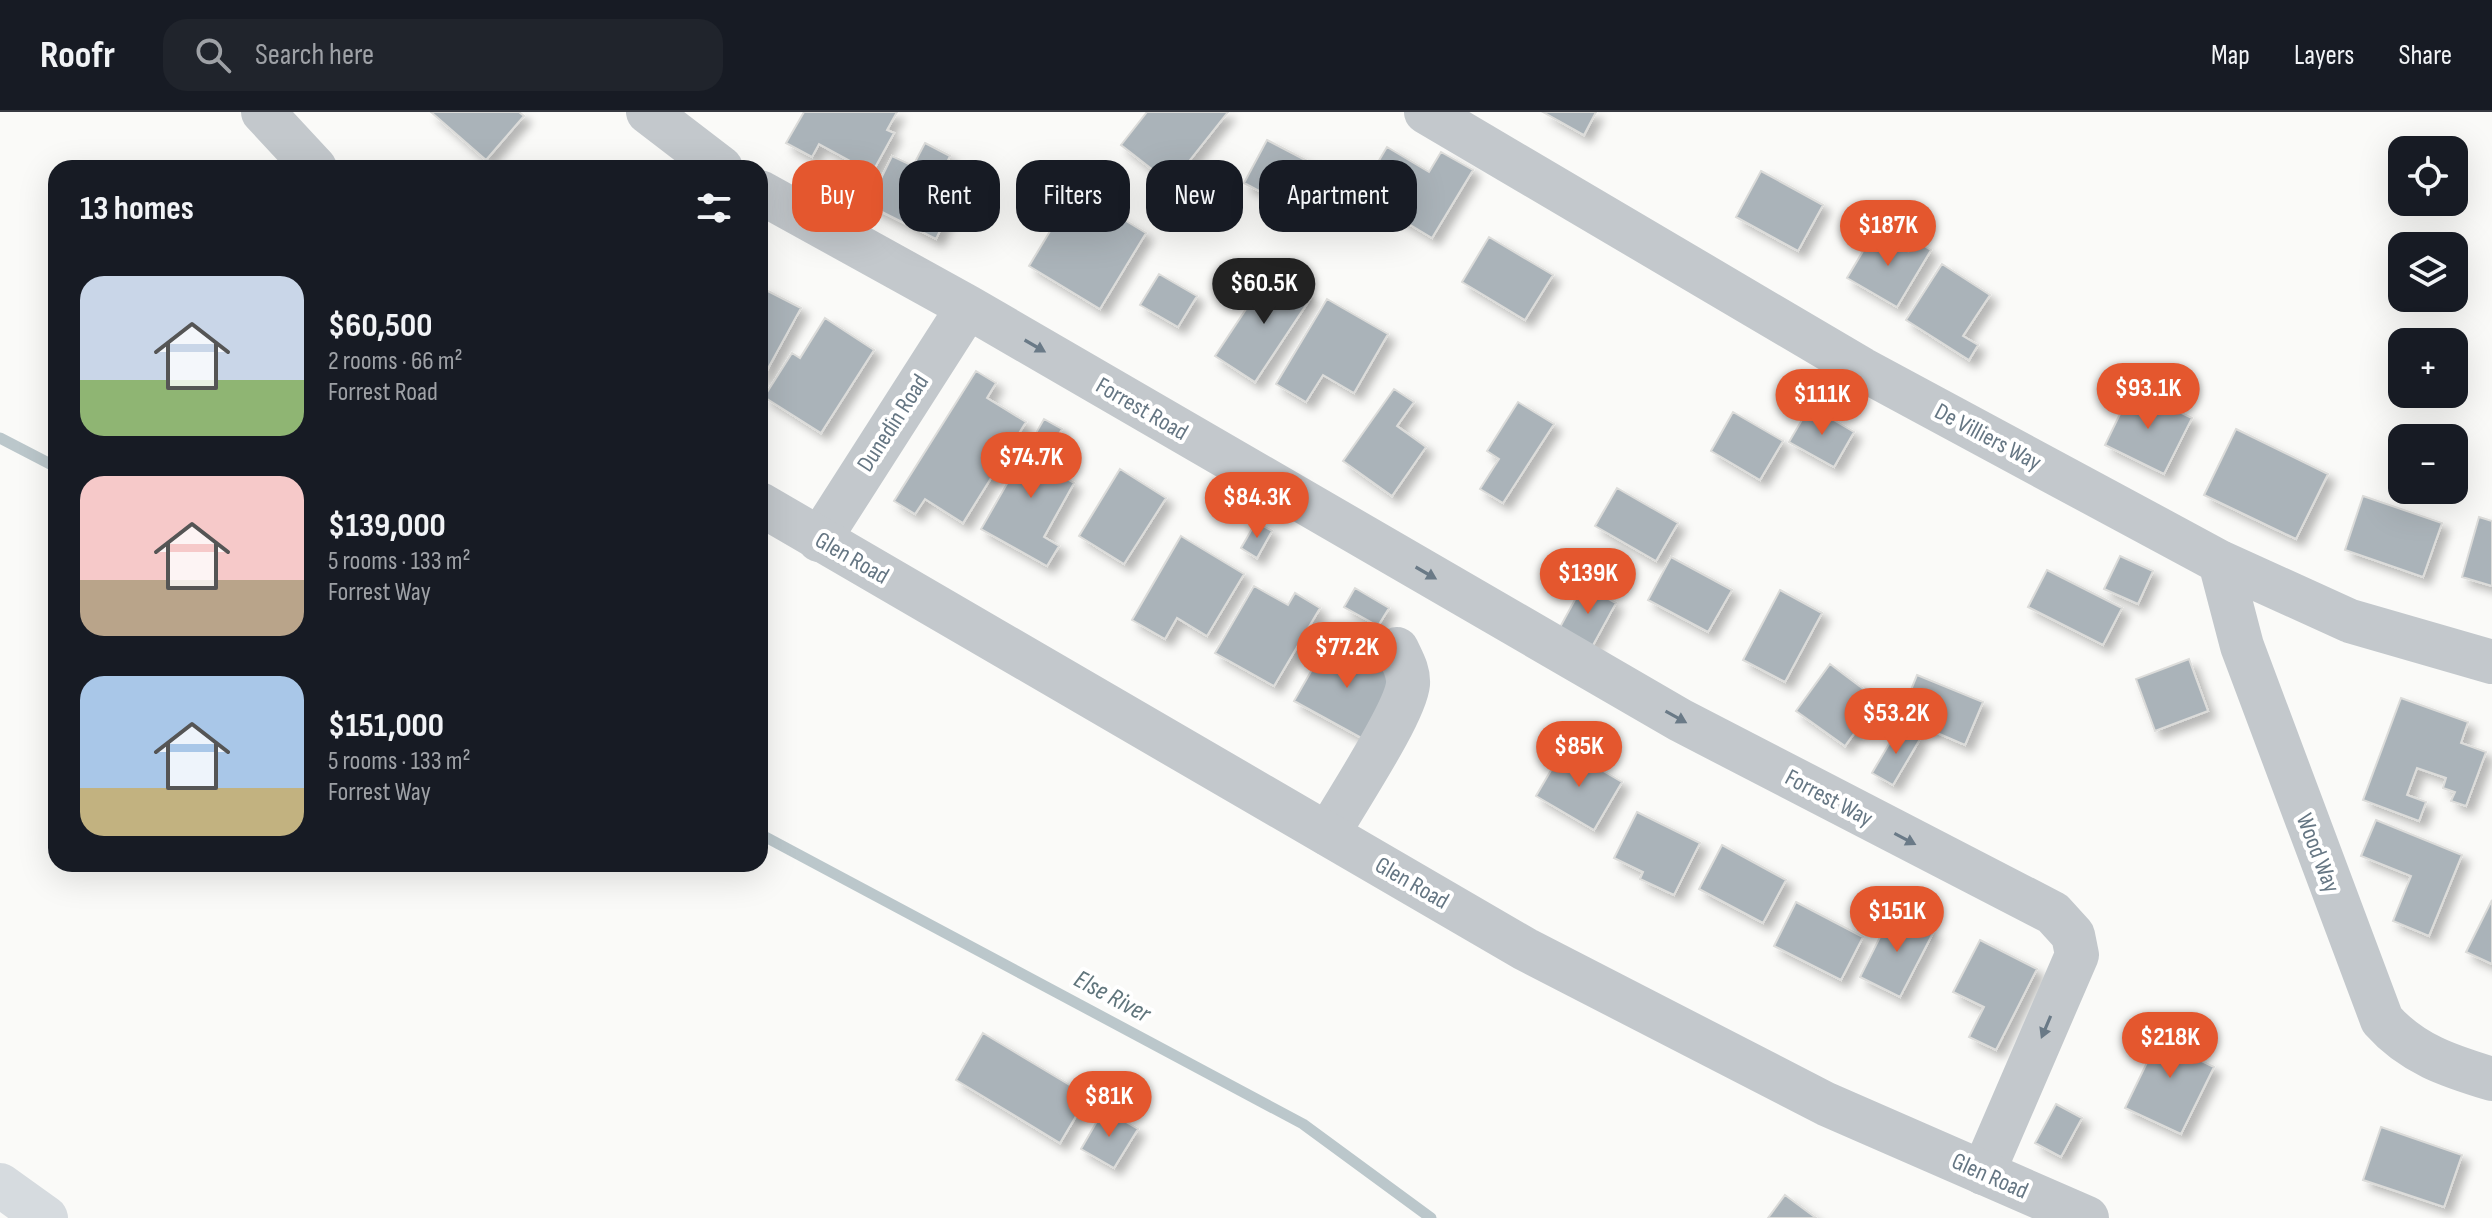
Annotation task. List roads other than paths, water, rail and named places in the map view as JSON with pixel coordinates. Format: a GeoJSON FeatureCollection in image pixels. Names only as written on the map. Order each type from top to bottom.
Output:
{"type":"FeatureCollection","features":[{"type":"Feature","properties":{"kind":"main road"},"geometry":{"type":"LineString","coordinates":[[0,1185],[46,1218]]}},
{"type":"Feature","properties":{"kind":"street"},"geometry":{"type":"LineString","coordinates":[[263,112],[308,160]]}},
{"type":"Feature","properties":{"kind":"street"},"geometry":{"type":"LineString","coordinates":[[648,112],[711,160]]}},
{"type":"Feature","properties":{"kind":"street","name":"De Villiers Way"},"geometry":{"type":"LineString","coordinates":[[1426,112],[1862,369],[2220,562],[2350,621],[2492,662]]}},
{"type":"Feature","properties":{"kind":"street"},"geometry":{"type":"LineString","coordinates":[[768,196],[968,307]]}},
{"type":"Feature","properties":{"kind":"street","name":"Forrest Road"},"geometry":{"type":"LineString","coordinates":[[968,307],[1358,535]]}},
{"type":"Feature","properties":{"kind":"street","name":"Dunedin Road"},"geometry":{"type":"LineString","coordinates":[[819,540],[968,307]]}},
{"type":"Feature","properties":{"kind":"street","name":"Glen Road"},"geometry":{"type":"LineString","coordinates":[[768,509],[1525,949],[1826,1104],[2087,1218]]}},
{"type":"Feature","properties":{"kind":"street","name":"Forrest Way"},"geometry":{"type":"LineString","coordinates":[[1358,535],[1680,720],[2053,913],[2062,921],[2073,935],[2077,955],[1983,1173]]}},
{"type":"Feature","properties":{"kind":"street","name":"Wood Way"},"geometry":{"type":"LineString","coordinates":[[2220,562],[2242,646],[2382,1020],[2400,1040],[2425,1055],[2492,1079]]}},
{"type":"Feature","properties":{"kind":"street"},"geometry":{"type":"LineString","coordinates":[[1328,834],[1399,709],[1408,686],[1407,671],[1397,649]]}},
{"type":"Feature","properties":{"kind":"waterway","name":"Else River"},"geometry":{"type":"LineString","coordinates":[[0,438],[48,463]]}},
{"type":"Feature","properties":{"kind":"waterway","name":"Else River"},"geometry":{"type":"LineString","coordinates":[[768,838],[1303,1124],[1431,1218]]}}]}
